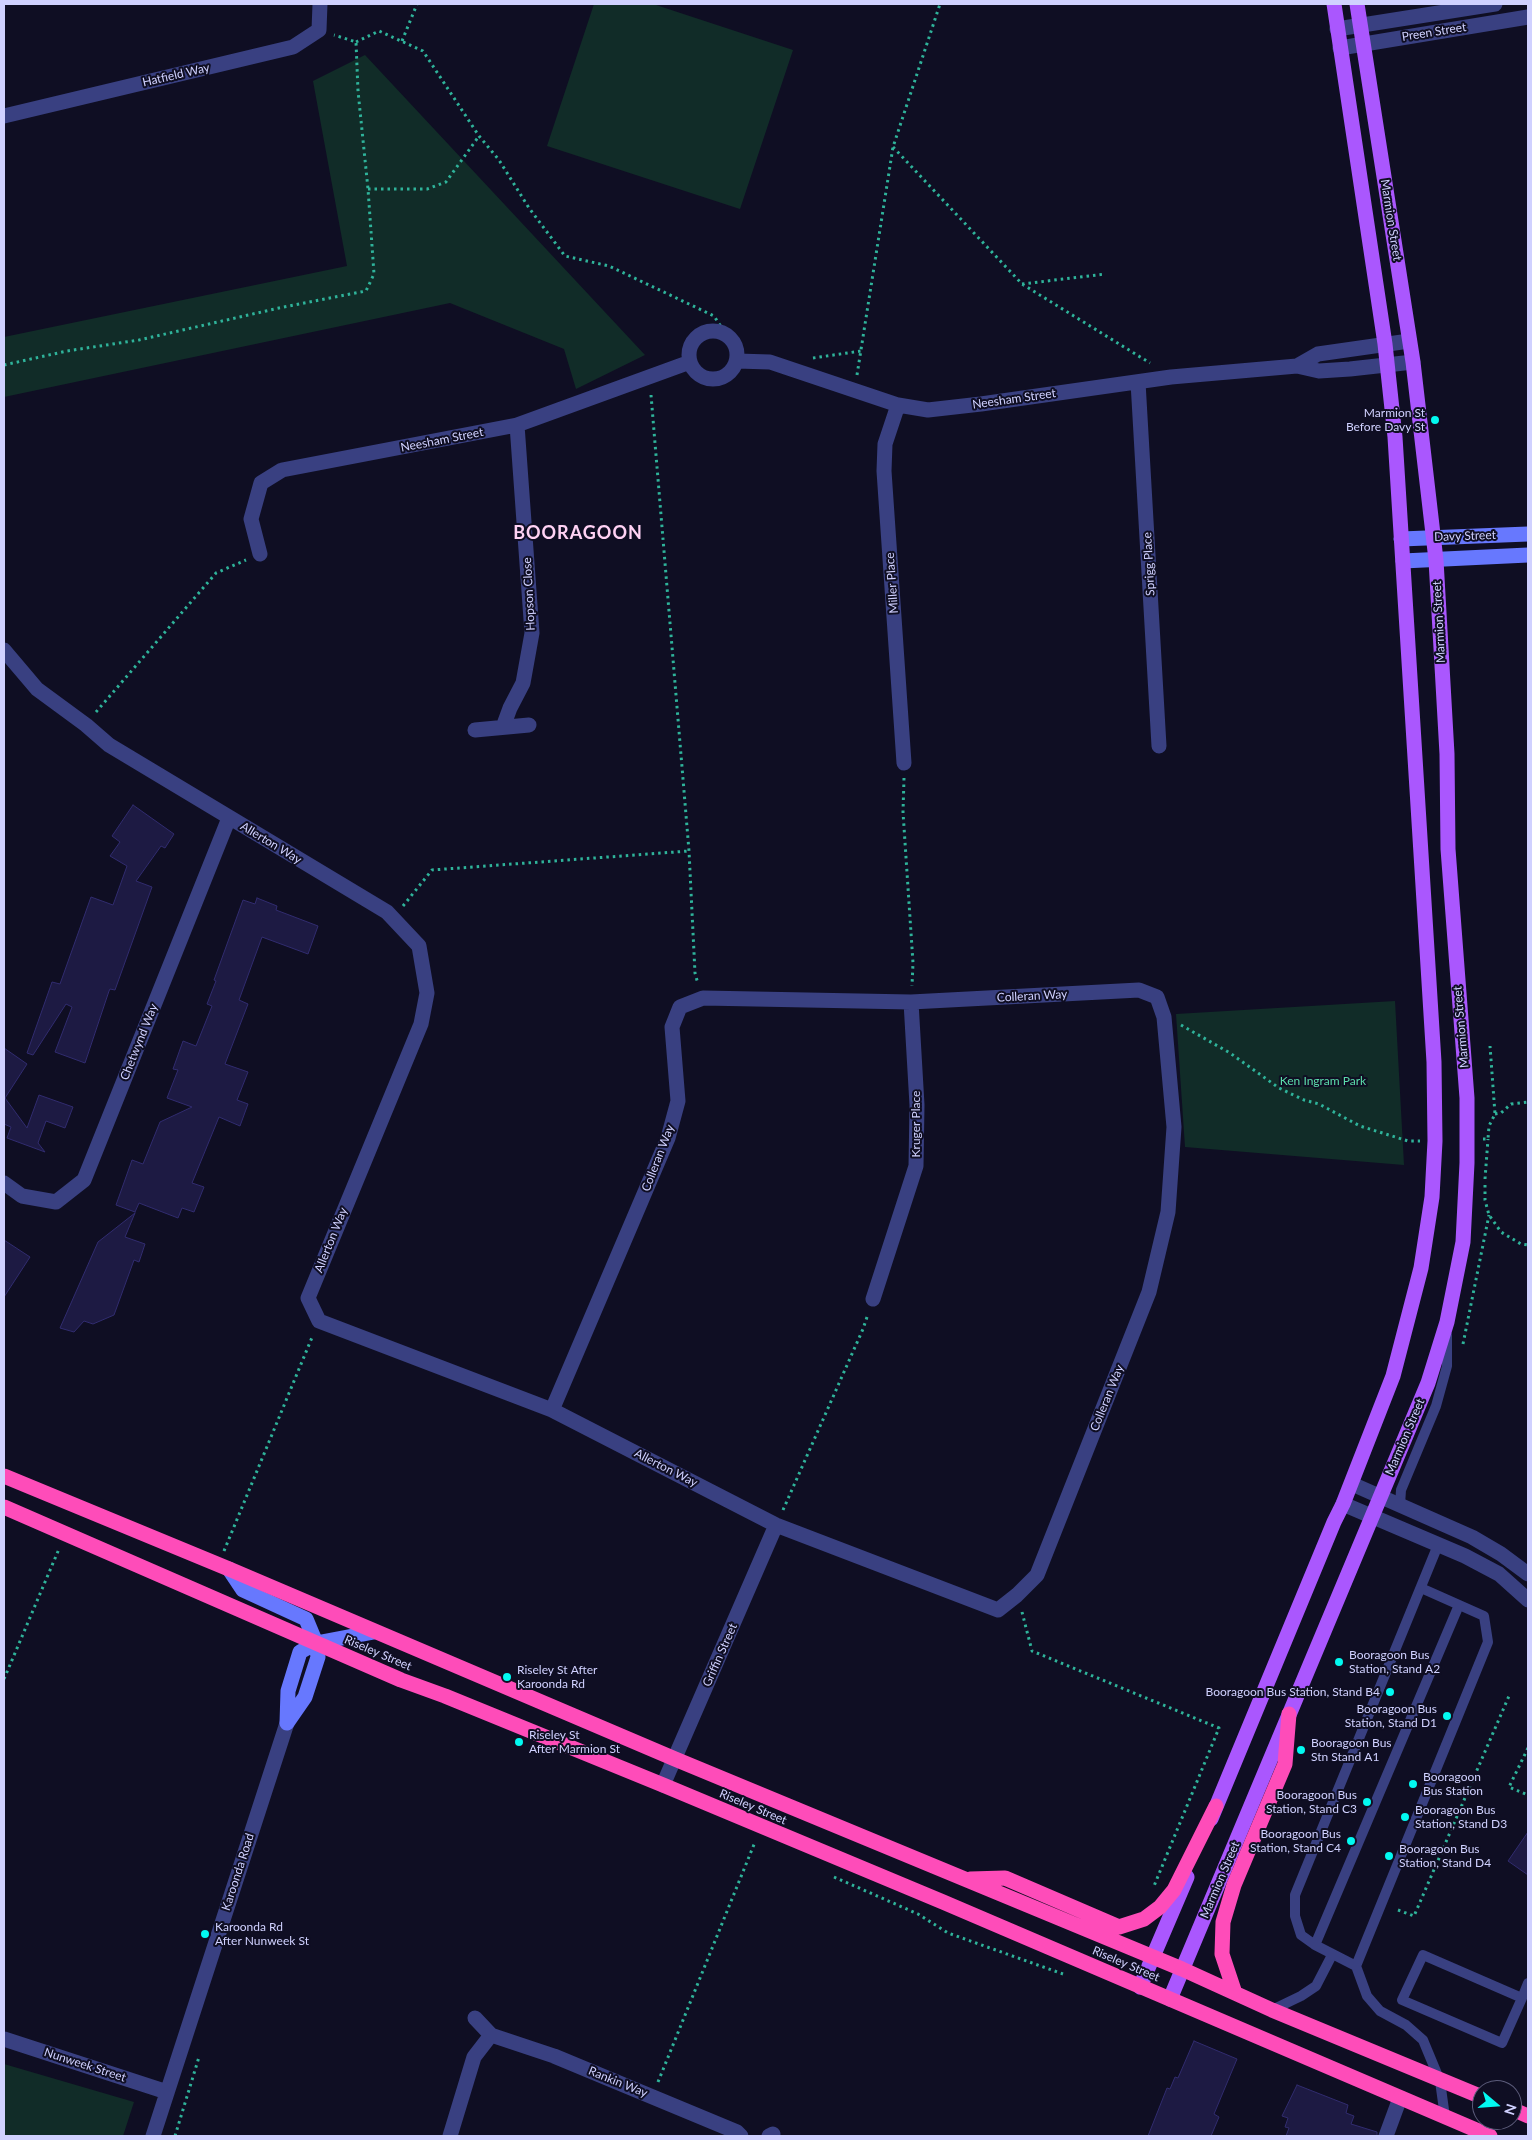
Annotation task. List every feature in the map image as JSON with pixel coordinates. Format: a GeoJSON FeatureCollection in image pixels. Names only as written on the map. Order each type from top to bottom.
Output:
{"type":"FeatureCollection","features":[{"type":"Feature","properties":{"kind":"highway","name":"Riseley Street"},"geometry":{"type":"LineString","coordinates":[[4,1476],[229,1568],[374,1632],[1182,1969],[1272,2010],[1472,2093]]}},
{"type":"Feature","properties":{"kind":"highway","name":"Riseley Street"},"geometry":{"type":"LineString","coordinates":[[4,1507],[401,1680],[663,1785],[1490,2136]]}},
{"type":"Feature","properties":{"kind":"highway"},"geometry":{"type":"LineString","coordinates":[[1235,1993],[1222,1954],[1223,1922],[1234,1885],[1285,1764],[1289,1714]]}},
{"type":"Feature","properties":{"kind":"highway"},"geometry":{"type":"LineString","coordinates":[[964,1879],[1005,1878],[1119,1927],[1144,1919],[1160,1907],[1174,1890],[1216,1806]]}},
{"type":"Feature","properties":{"kind":"main road","name":"Marmion Street"},"geometry":{"type":"LineString","coordinates":[[1140,1987],[1334,1522],[1344,1504],[1393,1376],[1408,1325],[1423,1259],[1432,1197],[1435,1141],[1434,1062],[1395,436],[1388,365],[1334,4]]}},
{"type":"Feature","properties":{"kind":"main road","name":"Marmion Street"},"geometry":{"type":"LineString","coordinates":[[1170,1999],[1428,1383],[1447,1322],[1463,1242],[1467,1163],[1467,1098],[1448,849],[1447,754],[1436,560],[1412,362],[1357,4]]}},
{"type":"Feature","properties":{"kind":"street"},"geometry":{"type":"LineString","coordinates":[[319,30],[320,4]]}},
{"type":"Feature","properties":{"kind":"street","name":"Preen Street"},"geometry":{"type":"LineString","coordinates":[[1337,29],[1495,4]]}},
{"type":"Feature","properties":{"kind":"street","name":"Preen Street"},"geometry":{"type":"LineString","coordinates":[[1340,48],[1528,17]]}},
{"type":"Feature","properties":{"kind":"street","name":"Hatfield Way"},"geometry":{"type":"LineString","coordinates":[[4,116],[293,47],[319,30]]}},
{"type":"Feature","properties":{"kind":"street"},"geometry":{"type":"LineString","coordinates":[[711,330],[725,334],[735,344],[738,354],[732,371],[714,379],[706,378],[697,373],[690,362],[690,347],[695,339],[702,333],[711,330]]}},
{"type":"Feature","properties":{"kind":"street","name":"Neesham Street"},"geometry":{"type":"LineString","coordinates":[[1297,366],[1318,354],[1409,341]]}},
{"type":"Feature","properties":{"kind":"street","name":"Neesham Street"},"geometry":{"type":"LineString","coordinates":[[736,360],[770,362],[898,405],[928,410],[1171,377],[1297,366],[1319,370],[1412,362]]}},
{"type":"Feature","properties":{"kind":"street","name":"Neesham Street"},"geometry":{"type":"LineString","coordinates":[[260,554],[251,519],[261,483],[282,470],[517,425],[690,362]]}},
{"type":"Feature","properties":{"kind":"street","name":"Sprigg Place"},"geometry":{"type":"LineString","coordinates":[[1138,382],[1159,746]]}},
{"type":"Feature","properties":{"kind":"street","name":"Miller Place"},"geometry":{"type":"LineString","coordinates":[[898,405],[885,444],[884,471],[904,763]]}},
{"type":"Feature","properties":{"kind":"street","name":"Hopson Close"},"geometry":{"type":"LineString","coordinates":[[503,728],[510,708],[523,683],[532,632],[517,425]]}},
{"type":"Feature","properties":{"kind":"street","name":"Davy Street"},"geometry":{"type":"LineString","coordinates":[[1401,539],[1528,534]]}},
{"type":"Feature","properties":{"kind":"street","name":"Davy Street"},"geometry":{"type":"LineString","coordinates":[[1403,561],[1528,555]]}},
{"type":"Feature","properties":{"kind":"street","name":"Allerton Way"},"geometry":{"type":"LineString","coordinates":[[4,650],[37,689],[86,724],[109,745],[387,912],[419,946],[427,993],[421,1024],[308,1298],[319,1320],[552,1410],[776,1525],[998,1610]]}},
{"type":"Feature","properties":{"kind":"street"},"geometry":{"type":"LineString","coordinates":[[475,730],[529,725]]}},
{"type":"Feature","properties":{"kind":"street","name":"Chetwynd Way"},"geometry":{"type":"LineString","coordinates":[[4,1183],[22,1196],[56,1202],[84,1180],[229,818]]}},
{"type":"Feature","properties":{"kind":"street","name":"Colleran Way"},"geometry":{"type":"LineString","coordinates":[[552,1410],[668,1138],[678,1101],[672,1028],[680,1007],[703,998],[911,1002],[1139,990],[1158,997],[1164,1017],[1174,1127],[1168,1212],[1149,1292],[1037,1575],[1017,1595],[998,1610]]}},
{"type":"Feature","properties":{"kind":"street","name":"Kruger Place"},"geometry":{"type":"LineString","coordinates":[[873,1299],[916,1166],[917,1105],[911,1002]]}},
{"type":"Feature","properties":{"kind":"street"},"geometry":{"type":"LineString","coordinates":[[1352,1484],[1472,1537],[1501,1554],[1528,1574]]}},
{"type":"Feature","properties":{"kind":"street"},"geometry":{"type":"LineString","coordinates":[[1344,1504],[1499,1574],[1528,1600]]}},
{"type":"Feature","properties":{"kind":"street","name":"Griffin Street"},"geometry":{"type":"LineString","coordinates":[[663,1785],[776,1525]]}},
{"type":"Feature","properties":{"kind":"street"},"geometry":{"type":"LineString","coordinates":[[229,1568],[243,1590],[306,1619],[316,1643]]}},
{"type":"Feature","properties":{"kind":"street","name":"Karoonda Road"},"geometry":{"type":"LineString","coordinates":[[153,2136],[287,1723],[288,1690],[300,1652],[316,1643],[374,1632]]}},
{"type":"Feature","properties":{"kind":"street","name":"Rankin Way"},"geometry":{"type":"LineString","coordinates":[[475,2018],[491,2035],[554,2056],[737,2132],[741,2136]]}},
{"type":"Feature","properties":{"kind":"street"},"geometry":{"type":"LineString","coordinates":[[450,2136],[474,2057],[491,2035]]}},
{"type":"Feature","properties":{"kind":"street","name":"Nunweek Street"},"geometry":{"type":"LineString","coordinates":[[4,2039],[167,2092]]}},
{"type":"Feature","properties":{"kind":"street"},"geometry":{"type":"LineString","coordinates":[[1386,2136],[1400,2098]]}},
{"type":"Feature","properties":{"kind":"lane"},"geometry":{"type":"LineString","coordinates":[[1400,1505],[1401,1490],[1436,1406],[1447,1366],[1447,1322]]}},
{"type":"Feature","properties":{"kind":"lane"},"geometry":{"type":"LineString","coordinates":[[1356,1966],[1332,1955],[1301,1935],[1295,1916],[1295,1895],[1438,1545]]}},
{"type":"Feature","properties":{"kind":"lane"},"geometry":{"type":"LineString","coordinates":[[1421,1588],[1484,1616],[1488,1642],[1356,1966],[1367,1996],[1380,2011],[1406,2024],[1424,2040],[1440,2080],[1445,2117]]}},
{"type":"Feature","properties":{"kind":"lane"},"geometry":{"type":"LineString","coordinates":[[1315,1945],[1459,1605]]}},
{"type":"Feature","properties":{"kind":"lane"},"geometry":{"type":"LineString","coordinates":[[1522,1998],[1423,1954],[1402,2000],[1502,2043],[1522,1998],[1528,1983]]}},
{"type":"Feature","properties":{"kind":"lane"},"geometry":{"type":"LineString","coordinates":[[1272,2010],[1301,1996],[1316,1986],[1332,1955]]}},
{"type":"Feature","properties":{"kind":"path"},"geometry":{"type":"LineString","coordinates":[[402,41],[417,4]]}},
{"type":"Feature","properties":{"kind":"path"},"geometry":{"type":"LineString","coordinates":[[854,391],[893,147],[940,4]]}},
{"type":"Feature","properties":{"kind":"path"},"geometry":{"type":"LineString","coordinates":[[319,30],[356,42],[379,31],[423,50],[479,136],[499,160],[529,208],[565,256],[609,266],[714,316],[725,334]]}},
{"type":"Feature","properties":{"kind":"path"},"geometry":{"type":"LineString","coordinates":[[4,365],[67,351],[139,340],[279,308],[366,291],[374,274],[358,91],[356,42]]}},
{"type":"Feature","properties":{"kind":"path"},"geometry":{"type":"LineString","coordinates":[[368,189],[427,189],[446,182],[479,136]]}},
{"type":"Feature","properties":{"kind":"path"},"geometry":{"type":"LineString","coordinates":[[893,147],[1022,284],[1171,377]]}},
{"type":"Feature","properties":{"kind":"path"},"geometry":{"type":"LineString","coordinates":[[1022,284],[1105,274]]}},
{"type":"Feature","properties":{"kind":"path"},"geometry":{"type":"LineString","coordinates":[[799,372],[810,359],[861,351]]}},
{"type":"Feature","properties":{"kind":"path"},"geometry":{"type":"LineString","coordinates":[[650,376],[689,851],[695,973],[703,998]]}},
{"type":"Feature","properties":{"kind":"path"},"geometry":{"type":"LineString","coordinates":[[86,724],[216,572],[260,554]]}},
{"type":"Feature","properties":{"kind":"path"},"geometry":{"type":"LineString","coordinates":[[904,763],[903,812],[913,962],[911,1002]]}},
{"type":"Feature","properties":{"kind":"path"},"geometry":{"type":"LineString","coordinates":[[392,918],[432,870],[689,851]]}},
{"type":"Feature","properties":{"kind":"path"},"geometry":{"type":"LineString","coordinates":[[1164,1017],[1230,1053],[1279,1088],[1304,1100],[1319,1104],[1360,1126],[1408,1140]]}},
{"type":"Feature","properties":{"kind":"path"},"geometry":{"type":"LineString","coordinates":[[1495,1114],[1501,1113],[1511,1104],[1528,1102]]}},
{"type":"Feature","properties":{"kind":"path"},"geometry":{"type":"LineString","coordinates":[[1488,1139],[1485,1200],[1488,1215],[1501,1232],[1521,1244],[1528,1245]]}},
{"type":"Feature","properties":{"kind":"path"},"geometry":{"type":"LineString","coordinates":[[776,1525],[863,1329],[873,1299]]}},
{"type":"Feature","properties":{"kind":"path"},"geometry":{"type":"LineString","coordinates":[[225,1546],[319,1320]]}},
{"type":"Feature","properties":{"kind":"path"},"geometry":{"type":"LineString","coordinates":[[4,1679],[58,1549],[66,1552]]}},
{"type":"Feature","properties":{"kind":"path"},"geometry":{"type":"LineString","coordinates":[[1017,1595],[1032,1651],[1219,1728],[1151,1890]]}},
{"type":"Feature","properties":{"kind":"path"},"geometry":{"type":"LineString","coordinates":[[1398,1910],[1414,1916],[1509,1696]]}},
{"type":"Feature","properties":{"kind":"path"},"geometry":{"type":"LineString","coordinates":[[1528,1748],[1509,1787],[1528,1795]]}},
{"type":"Feature","properties":{"kind":"path"},"geometry":{"type":"LineString","coordinates":[[652,2096],[755,1842]]}},
{"type":"Feature","properties":{"kind":"path"},"geometry":{"type":"LineString","coordinates":[[828,1874],[918,1914],[948,1933],[1068,1975]]}},
{"type":"Feature","properties":{"kind":"green space"},"geometry":{"type":"Polygon","coordinates":[[[594,4],[653,4],[793,50],[740,209],[547,146],[594,4]]]}},
{"type":"Feature","properties":{"kind":"green space"},"geometry":{"type":"Polygon","coordinates":[[[365,55],[645,355],[576,389],[564,349],[450,303],[4,397],[4,337],[347,266],[313,81],[365,55]]]}},
{"type":"Feature","properties":{"kind":"green space","name":"Ken Ingram Park"},"geometry":{"type":"Polygon","coordinates":[[[1395,1001],[1404,1165],[1185,1147],[1176,1014],[1395,1001]]]}},
{"type":"Feature","properties":{"kind":"green space"},"geometry":{"type":"Polygon","coordinates":[[[4,2064],[134,2102],[123,2136],[4,2136],[4,2064]]]}},
{"type":"Feature","properties":{"kind":"building"},"geometry":{"type":"Polygon","coordinates":[[[133,805],[174,834],[165,848],[161,846],[136,881],[152,887],[115,990],[110,989],[109,991],[85,1063],[55,1052],[72,1007],[66,1004],[33,1055],[27,1053],[52,982],[60,984],[91,897],[113,905],[127,866],[110,856],[120,842],[112,836],[133,805]]]}},
{"type":"Feature","properties":{"kind":"building"},"geometry":{"type":"Polygon","coordinates":[[[257,898],[277,906],[276,910],[318,926],[308,954],[262,937],[239,1000],[248,1004],[225,1064],[248,1072],[237,1100],[248,1104],[240,1126],[219,1117],[192,1183],[204,1187],[194,1212],[182,1208],[178,1218],[139,1203],[135,1212],[116,1205],[132,1160],[143,1164],[160,1122],[192,1107],[167,1098],[178,1070],[173,1069],[183,1041],[196,1046],[212,1006],[207,1004],[216,981],[214,980],[243,900],[255,904],[257,898]]]}},
{"type":"Feature","properties":{"kind":"building"},"geometry":{"type":"Polygon","coordinates":[[[4,1048],[27,1064],[5,1098],[27,1128],[39,1095],[73,1107],[65,1128],[46,1121],[38,1143],[45,1152],[7,1138],[11,1127],[4,1124],[4,1048]]]}},
{"type":"Feature","properties":{"kind":"building"},"geometry":{"type":"Polygon","coordinates":[[[135,1213],[125,1237],[145,1244],[139,1262],[134,1260],[114,1315],[93,1324],[84,1321],[74,1332],[60,1328],[98,1242],[135,1213]]]}},
{"type":"Feature","properties":{"kind":"building"},"geometry":{"type":"Polygon","coordinates":[[[4,1240],[30,1257],[4,1297],[4,1240]]]}},
{"type":"Feature","properties":{"kind":"building"},"geometry":{"type":"Polygon","coordinates":[[[1528,1832],[1528,1875],[1508,1861],[1528,1832]]]}},
{"type":"Feature","properties":{"kind":"building"},"geometry":{"type":"Polygon","coordinates":[[[1194,2041],[1237,2059],[1214,2114],[1219,2117],[1211,2136],[1148,2136],[1167,2088],[1170,2089],[1175,2077],[1178,2078],[1194,2041]]]}},
{"type":"Feature","properties":{"kind":"building"},"geometry":{"type":"Polygon","coordinates":[[[1297,2085],[1348,2105],[1346,2113],[1354,2116],[1351,2124],[1377,2132],[1377,2136],[1286,2136],[1289,2128],[1285,2127],[1288,2118],[1282,2116],[1297,2085]]]}},
{"type":"Feature","properties":{"kind":"place","name":"Marmion St Before Davy St"},"geometry":{"type":"Point","coordinates":[1435,420]}},
{"type":"Feature","properties":{"kind":"place","name":"Booragoon Bus Station, Stand A2"},"geometry":{"type":"Point","coordinates":[1339,1662]}},
{"type":"Feature","properties":{"kind":"place","name":"Riseley St After Karoonda Rd"},"geometry":{"type":"Point","coordinates":[507,1677]}},
{"type":"Feature","properties":{"kind":"place","name":"Booragoon Bus Station, Stand B4"},"geometry":{"type":"Point","coordinates":[1390,1692]}},
{"type":"Feature","properties":{"kind":"place","name":"Booragoon Bus Station, Stand D1"},"geometry":{"type":"Point","coordinates":[1447,1716]}},
{"type":"Feature","properties":{"kind":"place","name":"Riseley St After Marmion St"},"geometry":{"type":"Point","coordinates":[519,1742]}},
{"type":"Feature","properties":{"kind":"place","name":"Booragoon Bus Stn Stand A1"},"geometry":{"type":"Point","coordinates":[1301,1750]}},
{"type":"Feature","properties":{"kind":"place","name":"Booragoon Bus Station"},"geometry":{"type":"Point","coordinates":[1413,1784]}},
{"type":"Feature","properties":{"kind":"place","name":"Booragoon Bus Station, Stand C3"},"geometry":{"type":"Point","coordinates":[1367,1802]}},
{"type":"Feature","properties":{"kind":"place","name":"Booragoon Bus Station, Stand D3"},"geometry":{"type":"Point","coordinates":[1405,1817]}},
{"type":"Feature","properties":{"kind":"place","name":"Booragoon Bus Station, Stand C4"},"geometry":{"type":"Point","coordinates":[1351,1841]}},
{"type":"Feature","properties":{"kind":"place","name":"Booragoon Bus Station, Stand D4"},"geometry":{"type":"Point","coordinates":[1389,1856]}},
{"type":"Feature","properties":{"kind":"place","name":"Karoonda Rd After Nunweek St"},"geometry":{"type":"Point","coordinates":[205,1934]}},
{"type":"Feature","properties":{"kind":"district","name":"BOORAGOON"},"geometry":{"type":"Point","coordinates":[578,533]}}]}
